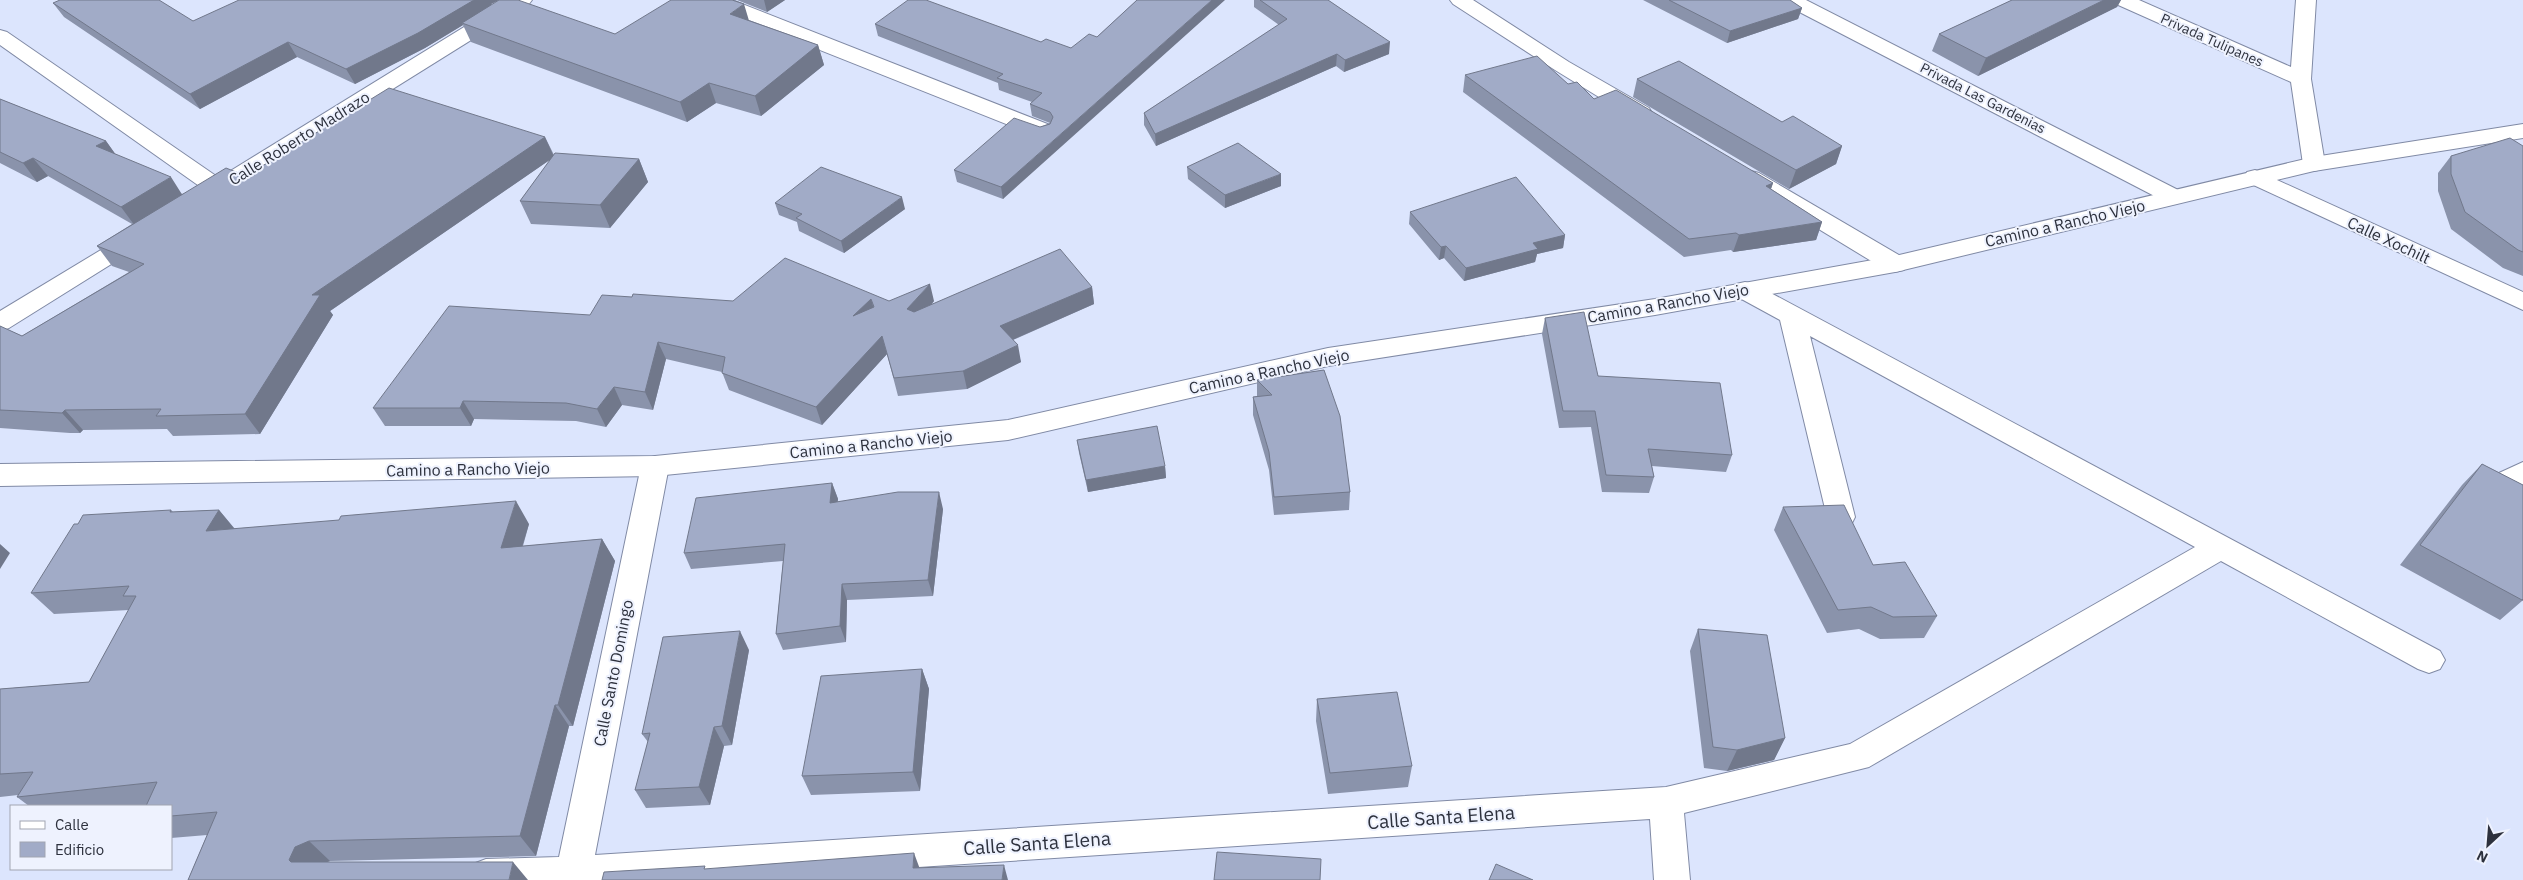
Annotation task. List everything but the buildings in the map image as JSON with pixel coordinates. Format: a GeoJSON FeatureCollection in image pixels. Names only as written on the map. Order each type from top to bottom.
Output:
{"type":"FeatureCollection","features":[{"type":"Feature","properties":{"kind":"street","name":"Calle Roberto Madrazo"},"geometry":{"type":"LineString","coordinates":[[193,203],[522,0]]}},
{"type":"Feature","properties":{"kind":"street"},"geometry":{"type":"LineString","coordinates":[[722,0],[724,5],[1042,130]]}},
{"type":"Feature","properties":{"kind":"street"},"geometry":{"type":"LineString","coordinates":[[1460,0],[1562,66],[1656,122]]}},
{"type":"Feature","properties":{"kind":"street","name":"Privada Las Gardenias"},"geometry":{"type":"LineString","coordinates":[[1791,0],[2174,197]]}},
{"type":"Feature","properties":{"kind":"street","name":"Privada Tulipanes"},"geometry":{"type":"LineString","coordinates":[[2123,0],[2300,79]]}},
{"type":"Feature","properties":{"kind":"street"},"geometry":{"type":"LineString","coordinates":[[2306,0],[2300,79],[2314,164]]}},
{"type":"Feature","properties":{"kind":"street"},"geometry":{"type":"LineString","coordinates":[[0,36],[218,188]]}},
{"type":"Feature","properties":{"kind":"street","name":"Camino a Rancho Viejo"},"geometry":{"type":"LineString","coordinates":[[0,475],[655,466],[1008,430],[1328,356],[1655,307],[1895,264],[2314,164],[2523,131]]}},
{"type":"Feature","properties":{"kind":"street"},"geometry":{"type":"LineString","coordinates":[[1733,167],[1895,264]]}},
{"type":"Feature","properties":{"kind":"street","name":"Calle Xochilt"},"geometry":{"type":"LineString","coordinates":[[2255,177],[2523,302]]}},
{"type":"Feature","properties":{"kind":"street"},"geometry":{"type":"LineString","coordinates":[[0,322],[151,229]]}},
{"type":"Feature","properties":{"kind":"street"},"geometry":{"type":"LineString","coordinates":[[1745,290],[2429,660]]}},
{"type":"Feature","properties":{"kind":"street"},"geometry":{"type":"LineString","coordinates":[[1792,316],[1841,516]]}},
{"type":"Feature","properties":{"kind":"street","name":"Calle Santo Domingo"},"geometry":{"type":"LineString","coordinates":[[572,877],[655,466]]}},
{"type":"Feature","properties":{"kind":"street","name":"Calle Santa Elena"},"geometry":{"type":"LineString","coordinates":[[456,876],[572,877],[1666,802],[1857,757],[2221,548]]}},
{"type":"Feature","properties":{"kind":"street"},"geometry":{"type":"LineString","coordinates":[[1666,802],[1672,880]]}}]}
